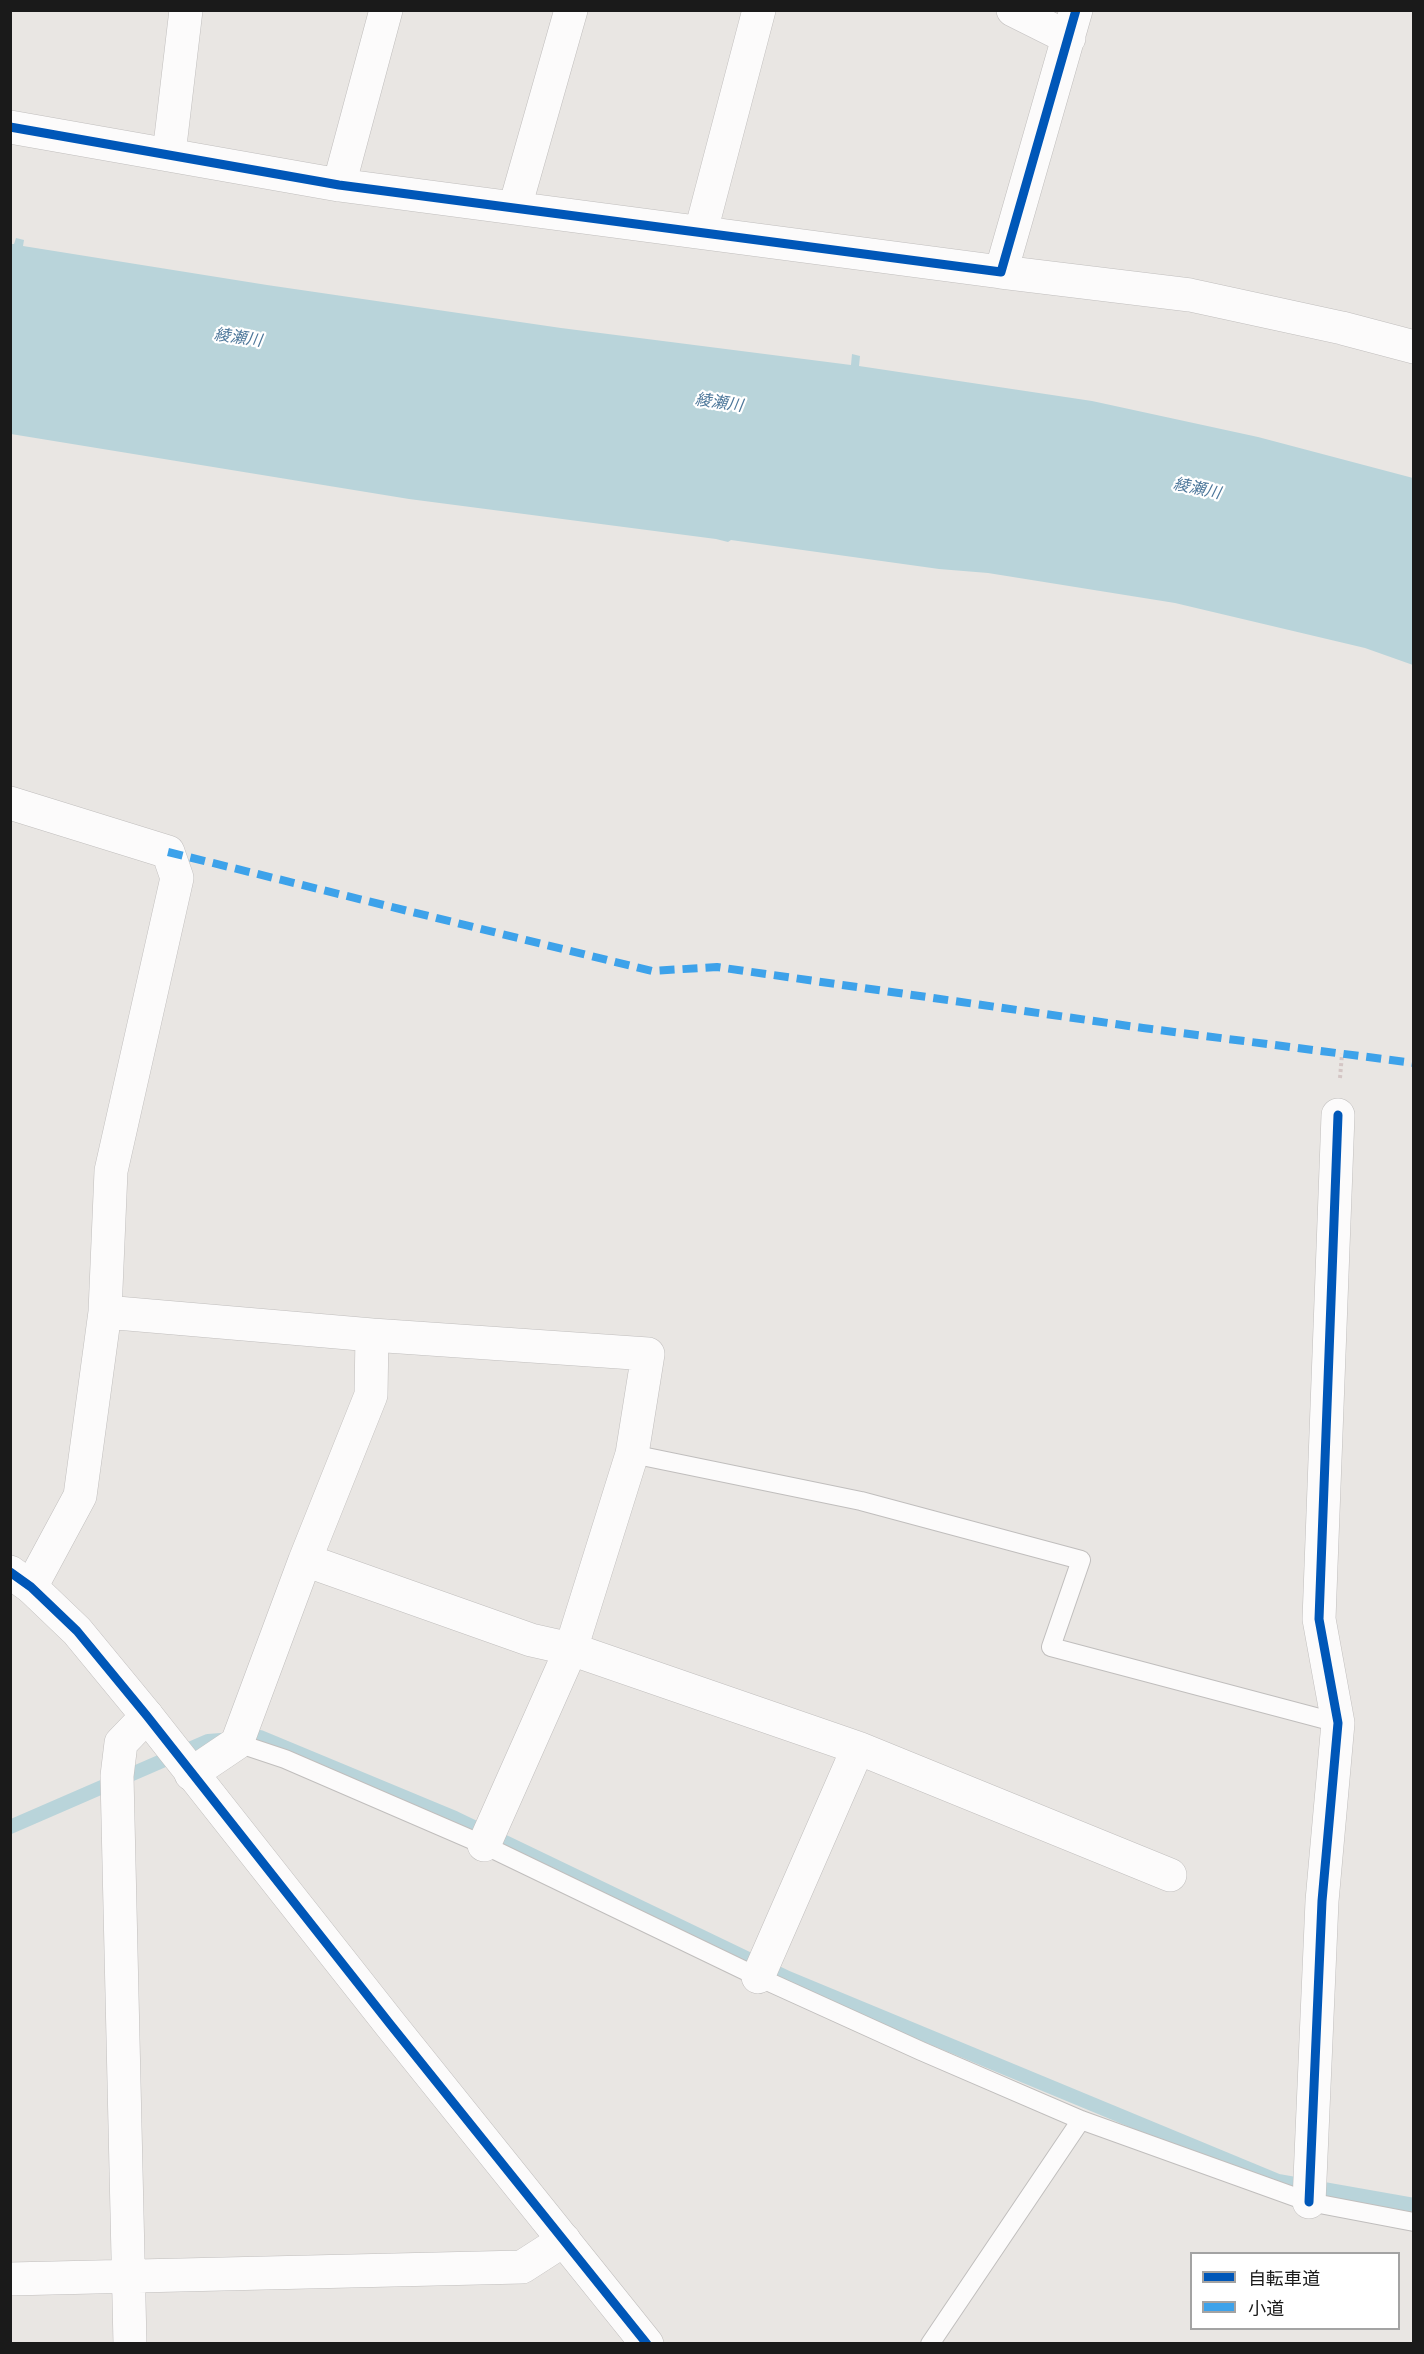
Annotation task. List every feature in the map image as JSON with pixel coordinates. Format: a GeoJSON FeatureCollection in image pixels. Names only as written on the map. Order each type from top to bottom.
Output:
{"type":"FeatureCollection","features":[{"type":"Feature","properties":{"kind":"street"},"geometry":{"type":"LineString","coordinates":[[169,154],[186,10]]}},
{"type":"Feature","properties":{"kind":"street"},"geometry":{"type":"LineString","coordinates":[[339,185],[386,10]]}},
{"type":"Feature","properties":{"kind":"street"},"geometry":{"type":"LineString","coordinates":[[515,207],[570,10]]}},
{"type":"Feature","properties":{"kind":"street"},"geometry":{"type":"LineString","coordinates":[[700,231],[759,10]]}},
{"type":"Feature","properties":{"kind":"street"},"geometry":{"type":"LineString","coordinates":[[1001,272],[1073,24],[1013,10]]}},
{"type":"Feature","properties":{"kind":"street"},"geometry":{"type":"LineString","coordinates":[[10,127],[339,185],[1190,296],[1342,328],[1413,347]]}},
{"type":"Feature","properties":{"kind":"street"},"geometry":{"type":"LineString","coordinates":[[10,803],[168,852],[177,878],[111,1171],[105,1312],[80,1496],[21,1579],[77,1631],[147,1716],[647,2343]]}},
{"type":"Feature","properties":{"kind":"street"},"geometry":{"type":"LineString","coordinates":[[1309,2202],[1322,1901],[1338,1723],[1319,1619],[1338,1115]]}},
{"type":"Feature","properties":{"kind":"street"},"geometry":{"type":"LineString","coordinates":[[105,1312],[372,1335],[648,1354],[632,1454],[571,1649],[484,1845]]}},
{"type":"Feature","properties":{"kind":"street"},"geometry":{"type":"LineString","coordinates":[[191,1774],[237,1743],[305,1560],[371,1395],[372,1335]]}},
{"type":"Feature","properties":{"kind":"street"},"geometry":{"type":"LineString","coordinates":[[305,1560],[531,1640],[571,1649],[858,1748],[1170,1875]]}},
{"type":"Feature","properties":{"kind":"street"},"geometry":{"type":"LineString","coordinates":[[130,2343],[117,1776],[121,1743],[147,1716]]}},
{"type":"Feature","properties":{"kind":"street"},"geometry":{"type":"LineString","coordinates":[[758,1977],[858,1748]]}},
{"type":"Feature","properties":{"kind":"street"},"geometry":{"type":"LineString","coordinates":[[10,2279],[522,2267],[564,2240]]}},
{"type":"Feature","properties":{"kind":"lane"},"geometry":{"type":"LineString","coordinates":[[632,1454],[861,1501],[1080,1560],[1051,1647],[1338,1723]]}},
{"type":"Feature","properties":{"kind":"lane"},"geometry":{"type":"LineString","coordinates":[[237,1743],[285,1759],[484,1845],[758,1977],[1081,2120],[1309,2202],[1413,2222]]}},
{"type":"Feature","properties":{"kind":"lane"},"geometry":{"type":"LineString","coordinates":[[930,2343],[1081,2120]]}},
{"type":"Feature","properties":{"kind":"water","name":"綾瀬川"},"geometry":{"type":"Polygon","coordinates":[[[16,238],[24,240],[23,246],[561,328],[851,365],[852,354],[860,356],[859,366],[1092,401],[1258,437],[1413,478],[1413,665],[1365,648],[1175,603],[988,573],[939,569],[409,499],[11,434],[10,244],[14,244],[16,238]]]}},
{"type":"Feature","properties":{"kind":"waterway"},"geometry":{"type":"LineString","coordinates":[[10,1827],[208,1741],[260,1737],[455,1818],[788,1978],[1278,2181],[1414,2205]]}},
{"type":"Feature","properties":{"kind":"marked path"},"geometry":{"type":"LineString","coordinates":[[168,852],[652,971],[717,967],[1143,1028],[1414,1063]]}},
{"type":"Feature","properties":{"kind":"cycle path"},"geometry":{"type":"LineString","coordinates":[[10,127],[339,185],[1001,272],[1076,10]]}},
{"type":"Feature","properties":{"kind":"cycle path"},"geometry":{"type":"LineString","coordinates":[[1309,2202],[1322,1901],[1338,1723],[1319,1619],[1338,1115]]}},
{"type":"Feature","properties":{"kind":"cycle path"},"geometry":{"type":"LineString","coordinates":[[10,1572],[31,1587],[77,1631],[647,2344]]}}]}
